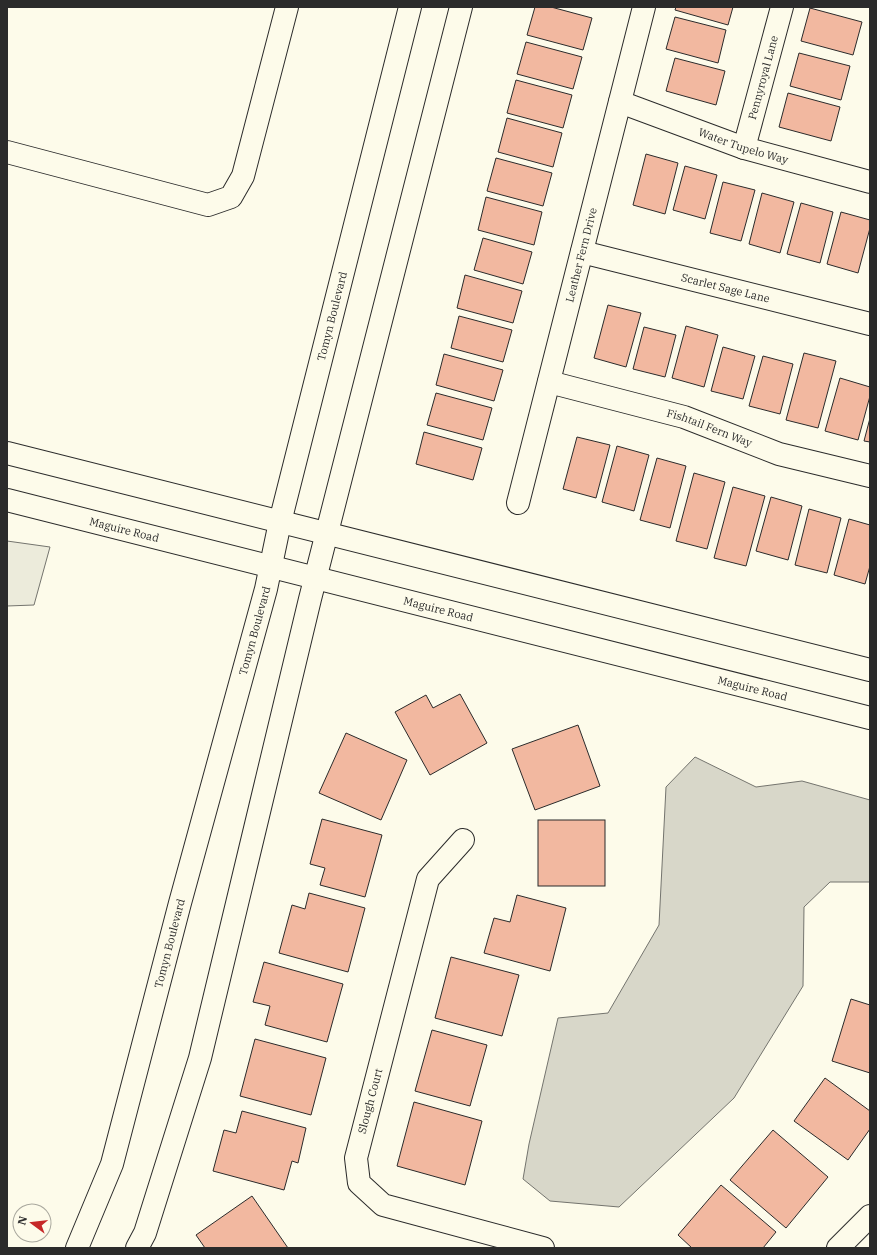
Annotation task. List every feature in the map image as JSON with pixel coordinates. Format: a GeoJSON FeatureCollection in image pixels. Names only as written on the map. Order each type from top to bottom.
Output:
{"type":"FeatureCollection","features":[{"type":"Feature","properties":{"kind":"street"},"geometry":{"type":"LineString","coordinates":[[7,152],[208,205],[231,197],[243,176],[287,7]]}},
{"type":"Feature","properties":{"kind":"street","name":"Tomyn Boulevard"},"geometry":{"type":"LineString","coordinates":[[77,1248],[112,1164],[182,895],[266,589],[280,522],[410,7]]}},
{"type":"Feature","properties":{"kind":"street"},"geometry":{"type":"LineString","coordinates":[[137,1248],[145,1233],[200,1058],[316,578],[460,7]]}},
{"type":"Feature","properties":{"kind":"street","name":"Leather Fern Drive"},"geometry":{"type":"LineString","coordinates":[[518,503],[644,7]]}},
{"type":"Feature","properties":{"kind":"street","name":"Pennyroyal Lane"},"geometry":{"type":"LineString","coordinates":[[744,148],[782,7]]}},
{"type":"Feature","properties":{"kind":"street","name":"Water Tupelo Way"},"geometry":{"type":"LineString","coordinates":[[620,102],[744,148],[870,182]]}},
{"type":"Feature","properties":{"kind":"street","name":"Scarlet Sage Lane"},"geometry":{"type":"LineString","coordinates":[[582,252],[870,324]]}},
{"type":"Feature","properties":{"kind":"street","name":"Fishtail Fern Way"},"geometry":{"type":"LineString","coordinates":[[549,382],[684,417],[779,454],[870,476]]}},
{"type":"Feature","properties":{"kind":"street"},"geometry":{"type":"LineString","coordinates":[[7,453],[870,670]]}},
{"type":"Feature","properties":{"kind":"street","name":"Maguire Road"},"geometry":{"type":"LineString","coordinates":[[7,500],[870,718]]}},
{"type":"Feature","properties":{"kind":"street","name":"Slough Court"},"geometry":{"type":"LineString","coordinates":[[463,840],[428,879],[356,1158],[359,1183],[383,1205],[543,1248]]}},
{"type":"Feature","properties":{"kind":"street"},"geometry":{"type":"LineString","coordinates":[[838,1248],[870,1216]]}},
{"type":"Feature","properties":{"kind":"shaded area"},"geometry":{"type":"Polygon","coordinates":[[[7,541],[50,547],[34,605],[7,606],[7,541]]]}},
{"type":"Feature","properties":{"kind":"shaded area"},"geometry":{"type":"Polygon","coordinates":[[[695,757],[756,787],[802,781],[870,800],[870,882],[830,882],[804,907],[803,986],[734,1098],[619,1207],[550,1201],[523,1179],[529,1144],[558,1018],[608,1013],[659,925],[666,787],[695,757]]]}},
{"type":"Feature","properties":{"kind":"building"},"geometry":{"type":"Polygon","coordinates":[[[535,7],[551,7],[592,18],[583,50],[527,35],[535,7]]]}},
{"type":"Feature","properties":{"kind":"building"},"geometry":{"type":"Polygon","coordinates":[[[676,7],[733,7],[728,25],[675,10],[676,7]]]}},
{"type":"Feature","properties":{"kind":"building"},"geometry":{"type":"Polygon","coordinates":[[[810,8],[862,22],[853,55],[801,41],[810,8]]]}},
{"type":"Feature","properties":{"kind":"building"},"geometry":{"type":"Polygon","coordinates":[[[675,17],[726,30],[718,63],[666,49],[675,17]]]}},
{"type":"Feature","properties":{"kind":"building"},"geometry":{"type":"Polygon","coordinates":[[[526,42],[582,57],[573,89],[517,74],[526,42]]]}},
{"type":"Feature","properties":{"kind":"building"},"geometry":{"type":"Polygon","coordinates":[[[799,53],[850,66],[841,100],[790,86],[799,53]]]}},
{"type":"Feature","properties":{"kind":"building"},"geometry":{"type":"Polygon","coordinates":[[[675,58],[725,71],[716,105],[666,91],[675,58]]]}},
{"type":"Feature","properties":{"kind":"building"},"geometry":{"type":"Polygon","coordinates":[[[516,80],[572,95],[563,128],[507,113],[516,80]]]}},
{"type":"Feature","properties":{"kind":"building"},"geometry":{"type":"Polygon","coordinates":[[[788,93],[840,107],[831,141],[779,127],[788,93]]]}},
{"type":"Feature","properties":{"kind":"building"},"geometry":{"type":"Polygon","coordinates":[[[507,118],[562,133],[553,167],[498,152],[507,118]]]}},
{"type":"Feature","properties":{"kind":"building"},"geometry":{"type":"Polygon","coordinates":[[[646,154],[678,163],[665,214],[633,205],[646,154]]]}},
{"type":"Feature","properties":{"kind":"building"},"geometry":{"type":"Polygon","coordinates":[[[496,158],[552,173],[543,206],[487,191],[496,158]]]}},
{"type":"Feature","properties":{"kind":"building"},"geometry":{"type":"Polygon","coordinates":[[[685,166],[717,175],[705,219],[673,210],[685,166]]]}},
{"type":"Feature","properties":{"kind":"building"},"geometry":{"type":"Polygon","coordinates":[[[723,182],[755,190],[741,241],[710,233],[723,182]]]}},
{"type":"Feature","properties":{"kind":"building"},"geometry":{"type":"Polygon","coordinates":[[[762,193],[794,202],[780,253],[749,244],[762,193]]]}},
{"type":"Feature","properties":{"kind":"building"},"geometry":{"type":"Polygon","coordinates":[[[486,197],[542,212],[534,245],[478,230],[486,197]]]}},
{"type":"Feature","properties":{"kind":"building"},"geometry":{"type":"Polygon","coordinates":[[[801,203],[833,212],[820,263],[787,254],[801,203]]]}},
{"type":"Feature","properties":{"kind":"building"},"geometry":{"type":"Polygon","coordinates":[[[841,212],[870,220],[870,228],[858,273],[827,264],[841,212]]]}},
{"type":"Feature","properties":{"kind":"building"},"geometry":{"type":"Polygon","coordinates":[[[483,238],[532,252],[523,284],[474,270],[483,238]]]}},
{"type":"Feature","properties":{"kind":"building"},"geometry":{"type":"Polygon","coordinates":[[[465,275],[522,291],[513,323],[457,308],[465,275]]]}},
{"type":"Feature","properties":{"kind":"building"},"geometry":{"type":"Polygon","coordinates":[[[608,305],[641,313],[626,367],[594,358],[608,305]]]}},
{"type":"Feature","properties":{"kind":"building"},"geometry":{"type":"Polygon","coordinates":[[[459,316],[512,330],[503,362],[451,348],[459,316]]]}},
{"type":"Feature","properties":{"kind":"building"},"geometry":{"type":"Polygon","coordinates":[[[686,326],[718,335],[704,387],[672,378],[686,326]]]}},
{"type":"Feature","properties":{"kind":"building"},"geometry":{"type":"Polygon","coordinates":[[[644,327],[676,335],[665,377],[633,369],[644,327]]]}},
{"type":"Feature","properties":{"kind":"building"},"geometry":{"type":"Polygon","coordinates":[[[723,347],[755,356],[743,399],[711,391],[723,347]]]}},
{"type":"Feature","properties":{"kind":"building"},"geometry":{"type":"Polygon","coordinates":[[[804,353],[836,361],[818,428],[786,420],[804,353]]]}},
{"type":"Feature","properties":{"kind":"building"},"geometry":{"type":"Polygon","coordinates":[[[444,354],[503,370],[494,401],[436,385],[444,354]]]}},
{"type":"Feature","properties":{"kind":"building"},"geometry":{"type":"Polygon","coordinates":[[[763,356],[793,364],[780,414],[749,406],[763,356]]]}},
{"type":"Feature","properties":{"kind":"building"},"geometry":{"type":"Polygon","coordinates":[[[840,378],[870,387],[870,396],[858,440],[825,431],[840,378]]]}},
{"type":"Feature","properties":{"kind":"building"},"geometry":{"type":"Polygon","coordinates":[[[436,393],[492,408],[483,440],[427,425],[436,393]]]}},
{"type":"Feature","properties":{"kind":"building"},"geometry":{"type":"Polygon","coordinates":[[[870,418],[870,442],[864,441],[870,418]]]}},
{"type":"Feature","properties":{"kind":"building"},"geometry":{"type":"Polygon","coordinates":[[[424,432],[482,448],[473,480],[416,464],[424,432]]]}},
{"type":"Feature","properties":{"kind":"building"},"geometry":{"type":"Polygon","coordinates":[[[577,437],[610,445],[596,498],[563,489],[577,437]]]}},
{"type":"Feature","properties":{"kind":"building"},"geometry":{"type":"Polygon","coordinates":[[[617,446],[649,455],[634,511],[602,502],[617,446]]]}},
{"type":"Feature","properties":{"kind":"building"},"geometry":{"type":"Polygon","coordinates":[[[657,458],[686,466],[670,528],[640,520],[657,458]]]}},
{"type":"Feature","properties":{"kind":"building"},"geometry":{"type":"Polygon","coordinates":[[[694,473],[725,482],[707,549],[676,541],[694,473]]]}},
{"type":"Feature","properties":{"kind":"building"},"geometry":{"type":"Polygon","coordinates":[[[733,487],[765,496],[746,566],[714,558],[733,487]]]}},
{"type":"Feature","properties":{"kind":"building"},"geometry":{"type":"Polygon","coordinates":[[[771,497],[802,506],[788,560],[756,551],[771,497]]]}},
{"type":"Feature","properties":{"kind":"building"},"geometry":{"type":"Polygon","coordinates":[[[809,509],[841,518],[827,573],[795,565],[809,509]]]}},
{"type":"Feature","properties":{"kind":"building"},"geometry":{"type":"Polygon","coordinates":[[[849,519],[870,525],[870,566],[865,584],[834,575],[849,519]]]}},
{"type":"Feature","properties":{"kind":"building"},"geometry":{"type":"Polygon","coordinates":[[[460,694],[487,743],[430,775],[395,712],[426,695],[433,708],[460,694]]]}},
{"type":"Feature","properties":{"kind":"building"},"geometry":{"type":"Polygon","coordinates":[[[578,725],[600,786],[535,810],[512,749],[578,725]]]}},
{"type":"Feature","properties":{"kind":"building"},"geometry":{"type":"Polygon","coordinates":[[[346,733],[407,760],[381,820],[319,793],[346,733]]]}},
{"type":"Feature","properties":{"kind":"building"},"geometry":{"type":"Polygon","coordinates":[[[322,819],[382,835],[365,897],[320,885],[325,868],[310,864],[322,819]]]}},
{"type":"Feature","properties":{"kind":"building"},"geometry":{"type":"Polygon","coordinates":[[[538,820],[605,820],[605,886],[538,886],[538,820]]]}},
{"type":"Feature","properties":{"kind":"building"},"geometry":{"type":"Polygon","coordinates":[[[309,893],[365,908],[348,972],[279,953],[292,905],[305,909],[309,893]]]}},
{"type":"Feature","properties":{"kind":"building"},"geometry":{"type":"Polygon","coordinates":[[[517,895],[566,908],[550,971],[484,953],[494,918],[510,922],[517,895]]]}},
{"type":"Feature","properties":{"kind":"building"},"geometry":{"type":"Polygon","coordinates":[[[451,957],[519,975],[502,1036],[435,1018],[451,957]]]}},
{"type":"Feature","properties":{"kind":"building"},"geometry":{"type":"Polygon","coordinates":[[[264,962],[343,984],[327,1042],[265,1025],[270,1006],[253,1002],[264,962]]]}},
{"type":"Feature","properties":{"kind":"building"},"geometry":{"type":"Polygon","coordinates":[[[851,999],[870,1005],[870,1073],[832,1061],[851,999]]]}},
{"type":"Feature","properties":{"kind":"building"},"geometry":{"type":"Polygon","coordinates":[[[432,1030],[487,1045],[470,1106],[415,1091],[432,1030]]]}},
{"type":"Feature","properties":{"kind":"building"},"geometry":{"type":"Polygon","coordinates":[[[255,1039],[326,1058],[311,1115],[240,1096],[255,1039]]]}},
{"type":"Feature","properties":{"kind":"building"},"geometry":{"type":"Polygon","coordinates":[[[825,1078],[870,1111],[870,1129],[848,1160],[794,1121],[825,1078]]]}},
{"type":"Feature","properties":{"kind":"building"},"geometry":{"type":"Polygon","coordinates":[[[414,1102],[482,1121],[465,1185],[397,1166],[414,1102]]]}},
{"type":"Feature","properties":{"kind":"building"},"geometry":{"type":"Polygon","coordinates":[[[242,1111],[306,1128],[298,1163],[292,1161],[284,1190],[213,1171],[224,1130],[236,1133],[242,1111]]]}},
{"type":"Feature","properties":{"kind":"building"},"geometry":{"type":"Polygon","coordinates":[[[773,1130],[828,1177],[786,1228],[730,1180],[773,1130]]]}},
{"type":"Feature","properties":{"kind":"building"},"geometry":{"type":"Polygon","coordinates":[[[721,1185],[776,1232],[763,1248],[692,1248],[678,1235],[721,1185]]]}},
{"type":"Feature","properties":{"kind":"building"},"geometry":{"type":"Polygon","coordinates":[[[252,1196],[288,1248],[205,1248],[196,1235],[252,1196]]]}}]}
